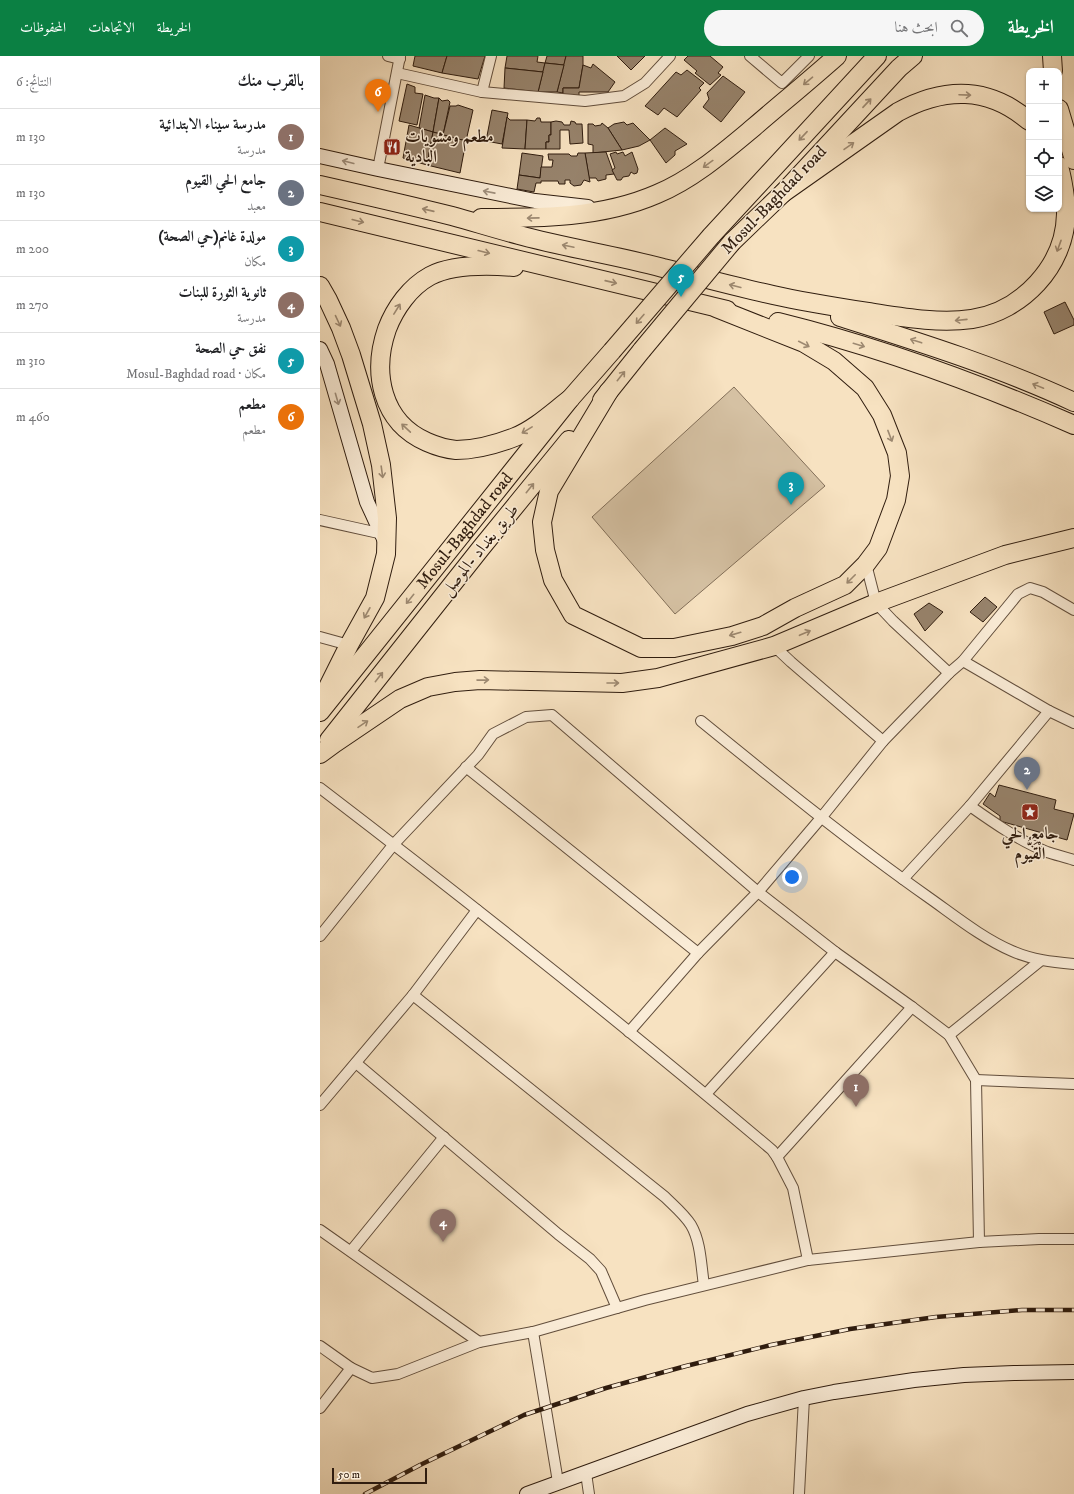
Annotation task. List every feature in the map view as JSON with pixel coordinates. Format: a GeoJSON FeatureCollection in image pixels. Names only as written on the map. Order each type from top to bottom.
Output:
{"type":"FeatureCollection","features":[{"type":"Feature","properties":{"kind":"highway"},"geometry":{"type":"LineString","coordinates":[[452,216],[481,218],[550,217],[611,209],[657,194],[683,181],[728,148],[838,56]]}},
{"type":"Feature","properties":{"kind":"highway","name":"Mosul-Baghdad road"},"geometry":{"type":"LineString","coordinates":[[320,712],[570,399],[711,236],[877,56]]}},
{"type":"Feature","properties":{"kind":"highway","name":"Mosul-Baghdad road"},"geometry":{"type":"LineString","coordinates":[[642,350],[732,242],[783,193],[899,68],[913,56]]}},
{"type":"Feature","properties":{"kind":"highway"},"geometry":{"type":"LineString","coordinates":[[1052,56],[1053,68]]}},
{"type":"Feature","properties":{"kind":"highway"},"geometry":{"type":"LineString","coordinates":[[783,193],[898,112],[915,103],[949,95],[978,96],[994,99],[1008,106],[1026,120]]}},
{"type":"Feature","properties":{"kind":"highway"},"geometry":{"type":"LineString","coordinates":[[1062,119],[1074,160]]}},
{"type":"Feature","properties":{"kind":"highway"},"geometry":{"type":"LineString","coordinates":[[320,185],[452,216],[520,235],[648,264],[773,295],[885,315],[927,320],[953,321],[974,319],[1007,307],[1022,298],[1044,275],[1060,246],[1064,231],[1066,215],[1065,197],[1061,176]]}},
{"type":"Feature","properties":{"kind":"highway"},"geometry":{"type":"LineString","coordinates":[[320,212],[820,333],[958,378],[1074,425]]}},
{"type":"Feature","properties":{"kind":"highway"},"geometry":{"type":"LineString","coordinates":[[570,399],[534,426],[517,436],[500,442],[456,450],[439,447],[421,439],[408,430],[396,418],[386,401],[381,382],[380,362],[383,342],[391,320],[402,302],[415,287],[431,275],[454,268],[482,266],[512,267],[578,275]]}},
{"type":"Feature","properties":{"kind":"highway"},"geometry":{"type":"LineString","coordinates":[[320,286],[341,328],[351,355],[372,424],[381,465],[387,518],[385,540],[375,598],[349,645],[320,704]]}},
{"type":"Feature","properties":{"kind":"highway"},"geometry":{"type":"LineString","coordinates":[[773,295],[966,358],[1074,402]]}},
{"type":"Feature","properties":{"kind":"highway"},"geometry":{"type":"LineString","coordinates":[[609,391],[549,491],[542,522],[545,550],[553,580],[573,615],[641,648],[674,648],[732,636],[763,626],[795,608],[845,585],[866,564],[878,548],[896,500],[900,476],[897,453],[882,414],[865,388],[834,361],[804,343],[716,308]]}},
{"type":"Feature","properties":{"kind":"highway","name":"طريق بغداد -الموصل"},"geometry":{"type":"LineString","coordinates":[[320,753],[481,548],[642,350]]}},
{"type":"Feature","properties":{"kind":"highway"},"geometry":{"type":"LineString","coordinates":[[320,753],[400,699],[428,687],[455,682],[480,680],[622,683],[658,678],[774,646],[876,603],[1005,555],[1074,538]]}},
{"type":"Feature","properties":{"kind":"street"},"geometry":{"type":"LineString","coordinates":[[378,170],[400,58],[388,56]]}},
{"type":"Feature","properties":{"kind":"street"},"geometry":{"type":"LineString","coordinates":[[482,92],[491,56]]}},
{"type":"Feature","properties":{"kind":"street"},"geometry":{"type":"LineString","coordinates":[[397,74],[482,92],[585,101],[624,96],[645,83],[670,56]]}},
{"type":"Feature","properties":{"kind":"street"},"geometry":{"type":"LineString","coordinates":[[750,56],[782,83],[809,56]]}},
{"type":"Feature","properties":{"kind":"street"},"geometry":{"type":"LineString","coordinates":[[320,156],[378,170],[535,201],[611,209]]}},
{"type":"Feature","properties":{"kind":"street"},"geometry":{"type":"LineString","coordinates":[[320,349],[327,364],[367,502],[385,540]]}},
{"type":"Feature","properties":{"kind":"street"},"geometry":{"type":"LineString","coordinates":[[320,520],[385,540]]}},
{"type":"Feature","properties":{"kind":"street"},"geometry":{"type":"LineString","coordinates":[[866,564],[876,603],[893,621],[949,673]]}},
{"type":"Feature","properties":{"kind":"street"},"geometry":{"type":"LineString","coordinates":[[629,1032],[698,953],[758,892],[821,818],[883,741],[962,661],[1018,594],[1030,588],[1043,592],[1074,610]]}},
{"type":"Feature","properties":{"kind":"street"},"geometry":{"type":"LineString","coordinates":[[320,637],[349,645]]}},
{"type":"Feature","properties":{"kind":"street"},"geometry":{"type":"LineString","coordinates":[[774,646],[883,741]]}},
{"type":"Feature","properties":{"kind":"street"},"geometry":{"type":"LineString","coordinates":[[962,661],[1049,711],[1074,723]]}},
{"type":"Feature","properties":{"kind":"street"},"geometry":{"type":"LineString","coordinates":[[903,880],[970,806],[1049,711]]}},
{"type":"Feature","properties":{"kind":"street"},"geometry":{"type":"LineString","coordinates":[[320,936],[394,844],[466,767],[493,734],[526,717],[552,715],[758,892],[835,952],[912,1007],[949,1036],[976,1080],[979,1242]]}},
{"type":"Feature","properties":{"kind":"street"},"geometry":{"type":"LineString","coordinates":[[701,721],[821,818],[903,880],[987,938],[1012,952],[1040,960],[1074,964]]}},
{"type":"Feature","properties":{"kind":"street"},"geometry":{"type":"LineString","coordinates":[[466,767],[698,953]]}},
{"type":"Feature","properties":{"kind":"street"},"geometry":{"type":"LineString","coordinates":[[320,788],[477,910],[706,1094],[772,1150],[778,1158],[793,1188],[808,1260]]}},
{"type":"Feature","properties":{"kind":"street"},"geometry":{"type":"LineString","coordinates":[[970,806],[1021,839],[1048,852],[1074,860]]}},
{"type":"Feature","properties":{"kind":"street"},"geometry":{"type":"LineString","coordinates":[[320,1105],[413,994],[477,910]]}},
{"type":"Feature","properties":{"kind":"street"},"geometry":{"type":"LineString","coordinates":[[706,1094],[835,952]]}},
{"type":"Feature","properties":{"kind":"street"},"geometry":{"type":"LineString","coordinates":[[949,1036],[1040,960]]}},
{"type":"Feature","properties":{"kind":"street"},"geometry":{"type":"LineString","coordinates":[[413,994],[665,1197],[682,1213],[691,1225],[698,1245],[704,1285]]}},
{"type":"Feature","properties":{"kind":"street"},"geometry":{"type":"LineString","coordinates":[[778,1158],[912,1007]]}},
{"type":"Feature","properties":{"kind":"street"},"geometry":{"type":"LineString","coordinates":[[356,1063],[558,1234],[590,1259],[601,1271],[618,1308]]}},
{"type":"Feature","properties":{"kind":"street"},"geometry":{"type":"LineString","coordinates":[[976,1080],[1074,1084]]}},
{"type":"Feature","properties":{"kind":"street"},"geometry":{"type":"LineString","coordinates":[[351,1251],[444,1137]]}},
{"type":"Feature","properties":{"kind":"street"},"geometry":{"type":"LineString","coordinates":[[320,1230],[479,1342]]}},
{"type":"Feature","properties":{"kind":"street"},"geometry":{"type":"LineString","coordinates":[[320,1346],[351,1368],[372,1378],[398,1374],[479,1342],[534,1332],[704,1285],[808,1260],[979,1242],[1038,1238],[1074,1239]]}},
{"type":"Feature","properties":{"kind":"street"},"geometry":{"type":"LineString","coordinates":[[534,1332],[558,1482]]}},
{"type":"Feature","properties":{"kind":"street"},"geometry":{"type":"LineString","coordinates":[[320,1408],[351,1368]]}},
{"type":"Feature","properties":{"kind":"street"},"geometry":{"type":"LineString","coordinates":[[527,1494],[747,1414],[804,1398],[914,1380],[964,1375],[1014,1372],[1074,1372]]}},
{"type":"Feature","properties":{"kind":"street"},"geometry":{"type":"LineString","coordinates":[[799,1494],[804,1398]]}},
{"type":"Feature","properties":{"kind":"street"},"geometry":{"type":"LineString","coordinates":[[586,1473],[589,1494]]}},
{"type":"Feature","properties":{"kind":"shaded area"},"geometry":{"type":"Polygon","coordinates":[[[734,387],[825,486],[675,614],[592,517],[734,387]]]}},
{"type":"Feature","properties":{"kind":"building"},"geometry":{"type":"Polygon","coordinates":[[[415,56],[447,56],[442,73],[413,66],[415,56]]]}},
{"type":"Feature","properties":{"kind":"building"},"geometry":{"type":"Polygon","coordinates":[[[447,56],[485,56],[478,79],[442,73],[447,56]]]}},
{"type":"Feature","properties":{"kind":"building"},"geometry":{"type":"Polygon","coordinates":[[[507,56],[538,56],[537,62],[545,63],[543,72],[505,68],[507,56]]]}},
{"type":"Feature","properties":{"kind":"building"},"geometry":{"type":"Polygon","coordinates":[[[547,56],[566,56],[564,65],[545,63],[547,56]]]}},
{"type":"Feature","properties":{"kind":"building"},"geometry":{"type":"Polygon","coordinates":[[[566,56],[583,56],[583,65],[579,88],[563,88],[563,93],[557,92],[566,56]]]}},
{"type":"Feature","properties":{"kind":"building"},"geometry":{"type":"Polygon","coordinates":[[[617,56],[645,56],[631,70],[617,56]]]}},
{"type":"Feature","properties":{"kind":"building"},"geometry":{"type":"Polygon","coordinates":[[[688,56],[710,56],[723,67],[718,73],[721,75],[710,85],[695,73],[697,71],[684,60],[688,56]]]}},
{"type":"Feature","properties":{"kind":"building"},"geometry":{"type":"Polygon","coordinates":[[[545,63],[564,65],[557,92],[538,92],[545,63]]]}},
{"type":"Feature","properties":{"kind":"building"},"geometry":{"type":"Polygon","coordinates":[[[593,64],[615,82],[608,92],[579,92],[579,96],[563,95],[563,88],[579,88],[583,65],[591,68],[593,64]]]}},
{"type":"Feature","properties":{"kind":"building"},"geometry":{"type":"Polygon","coordinates":[[[505,68],[543,72],[538,92],[504,88],[505,68]]]}},
{"type":"Feature","properties":{"kind":"building"},"geometry":{"type":"Polygon","coordinates":[[[687,70],[704,83],[699,88],[701,90],[677,117],[664,108],[658,115],[645,106],[676,72],[681,75],[687,70]]]}},
{"type":"Feature","properties":{"kind":"building"},"geometry":{"type":"Polygon","coordinates":[[[723,76],[745,92],[721,122],[703,107],[709,99],[707,93],[723,76]]]}},
{"type":"Feature","properties":{"kind":"building"},"geometry":{"type":"Polygon","coordinates":[[[407,84],[415,87],[415,93],[423,94],[417,125],[399,121],[407,84]]]}},
{"type":"Feature","properties":{"kind":"building"},"geometry":{"type":"Polygon","coordinates":[[[425,95],[439,98],[433,132],[419,128],[425,95]]]}},
{"type":"Feature","properties":{"kind":"building"},"geometry":{"type":"Polygon","coordinates":[[[439,98],[442,101],[448,100],[450,102],[443,135],[433,132],[439,98]]]}},
{"type":"Feature","properties":{"kind":"building"},"geometry":{"type":"Polygon","coordinates":[[[458,105],[473,110],[466,141],[443,135],[450,106],[458,105]]]}},
{"type":"Feature","properties":{"kind":"building"},"geometry":{"type":"Polygon","coordinates":[[[492,110],[508,113],[502,144],[486,141],[492,110]]]}},
{"type":"Feature","properties":{"kind":"building"},"geometry":{"type":"Polygon","coordinates":[[[507,117],[510,120],[527,120],[525,149],[502,148],[507,117]]]}},
{"type":"Feature","properties":{"kind":"building"},"geometry":{"type":"Polygon","coordinates":[[[537,118],[540,118],[541,122],[551,122],[551,135],[549,135],[549,142],[546,142],[546,149],[525,149],[527,120],[535,121],[537,118]]]}},
{"type":"Feature","properties":{"kind":"building"},"geometry":{"type":"Polygon","coordinates":[[[571,121],[575,122],[576,124],[582,124],[583,143],[570,144],[569,130],[560,130],[560,149],[546,149],[546,142],[549,142],[549,135],[551,135],[551,122],[562,122],[564,125],[570,125],[571,121]]]}},
{"type":"Feature","properties":{"kind":"building"},"geometry":{"type":"Polygon","coordinates":[[[624,122],[627,125],[633,123],[650,140],[639,146],[622,150],[608,128],[614,124],[624,122]]]}},
{"type":"Feature","properties":{"kind":"building"},"geometry":{"type":"Polygon","coordinates":[[[602,123],[608,128],[622,150],[593,153],[593,145],[588,144],[588,124],[593,124],[595,126],[601,125],[602,123]]]}},
{"type":"Feature","properties":{"kind":"building"},"geometry":{"type":"Polygon","coordinates":[[[409,125],[433,132],[427,165],[403,158],[409,125]]]}},
{"type":"Feature","properties":{"kind":"building"},"geometry":{"type":"Polygon","coordinates":[[[665,128],[687,144],[675,151],[675,155],[666,163],[650,140],[665,128]]]}},
{"type":"Feature","properties":{"kind":"building"},"geometry":{"type":"Polygon","coordinates":[[[433,132],[466,141],[460,173],[427,165],[433,132]]]}},
{"type":"Feature","properties":{"kind":"building"},"geometry":{"type":"Polygon","coordinates":[[[606,152],[614,174],[606,175],[606,179],[598,181],[596,178],[589,178],[585,153],[606,152]]]}},
{"type":"Feature","properties":{"kind":"building"},"geometry":{"type":"Polygon","coordinates":[[[616,152],[617,154],[623,152],[625,156],[632,152],[638,169],[637,173],[634,174],[631,172],[629,176],[623,177],[621,180],[617,180],[612,170],[615,168],[610,154],[616,152]]]}},
{"type":"Feature","properties":{"kind":"building"},"geometry":{"type":"Polygon","coordinates":[[[522,153],[543,156],[540,178],[519,175],[522,153]]]}},
{"type":"Feature","properties":{"kind":"building"},"geometry":{"type":"Polygon","coordinates":[[[578,153],[585,153],[590,182],[584,180],[581,185],[574,186],[570,183],[570,180],[565,180],[565,184],[559,184],[558,181],[541,181],[541,183],[536,183],[534,192],[517,189],[519,175],[540,178],[541,167],[552,167],[553,160],[549,160],[548,154],[569,154],[571,156],[577,156],[578,153]]]}},
{"type":"Feature","properties":{"kind":"building"},"geometry":{"type":"Polygon","coordinates":[[[1065,302],[1074,320],[1074,325],[1054,334],[1044,312],[1065,302]]]}},
{"type":"Feature","properties":{"kind":"building"},"geometry":{"type":"Polygon","coordinates":[[[985,597],[997,607],[983,622],[970,612],[985,597]]]}},
{"type":"Feature","properties":{"kind":"building"},"geometry":{"type":"Polygon","coordinates":[[[929,603],[943,612],[925,631],[914,614],[929,603]]]}},
{"type":"Feature","properties":{"kind":"building"},"geometry":{"type":"Polygon","coordinates":[[[999,785],[1056,800],[1054,809],[1074,814],[1067,840],[1000,821],[1000,816],[983,804],[990,793],[995,797],[999,785]]]}},
{"type":"Feature","properties":{"kind":"railway"},"geometry":{"type":"LineString","coordinates":[[365,1494],[420,1465],[524,1415],[606,1388],[686,1366],[771,1345],[850,1329],[936,1317],[1022,1310],[1074,1310]]}},
{"type":"Feature","properties":{"kind":"place","name":"مطعم"},"geometry":{"type":"Point","coordinates":[378,112]}},
{"type":"Feature","properties":{"kind":"place","name":"مطعم ومشويات البادية"},"geometry":{"type":"Point","coordinates":[392,147]}},
{"type":"Feature","properties":{"kind":"place","name":"نفق حي الصحة"},"geometry":{"type":"Point","coordinates":[681,297]}},
{"type":"Feature","properties":{"kind":"place","name":"مولدة غانم(حي الصحة)"},"geometry":{"type":"Point","coordinates":[791,505]}},
{"type":"Feature","properties":{"kind":"place","name":"جامع الحي القيوم"},"geometry":{"type":"Point","coordinates":[1027,790]}},
{"type":"Feature","properties":{"kind":"place","name":"جامع الحي الْقَيُّوم"},"geometry":{"type":"Point","coordinates":[1030,812]}},
{"type":"Feature","properties":{"kind":"place","name":"مدرسة سيناء الابتدائية"},"geometry":{"type":"Point","coordinates":[856,1107]}},
{"type":"Feature","properties":{"kind":"place","name":"ثانوية الثورة للبنات"},"geometry":{"type":"Point","coordinates":[443,1242]}}]}
